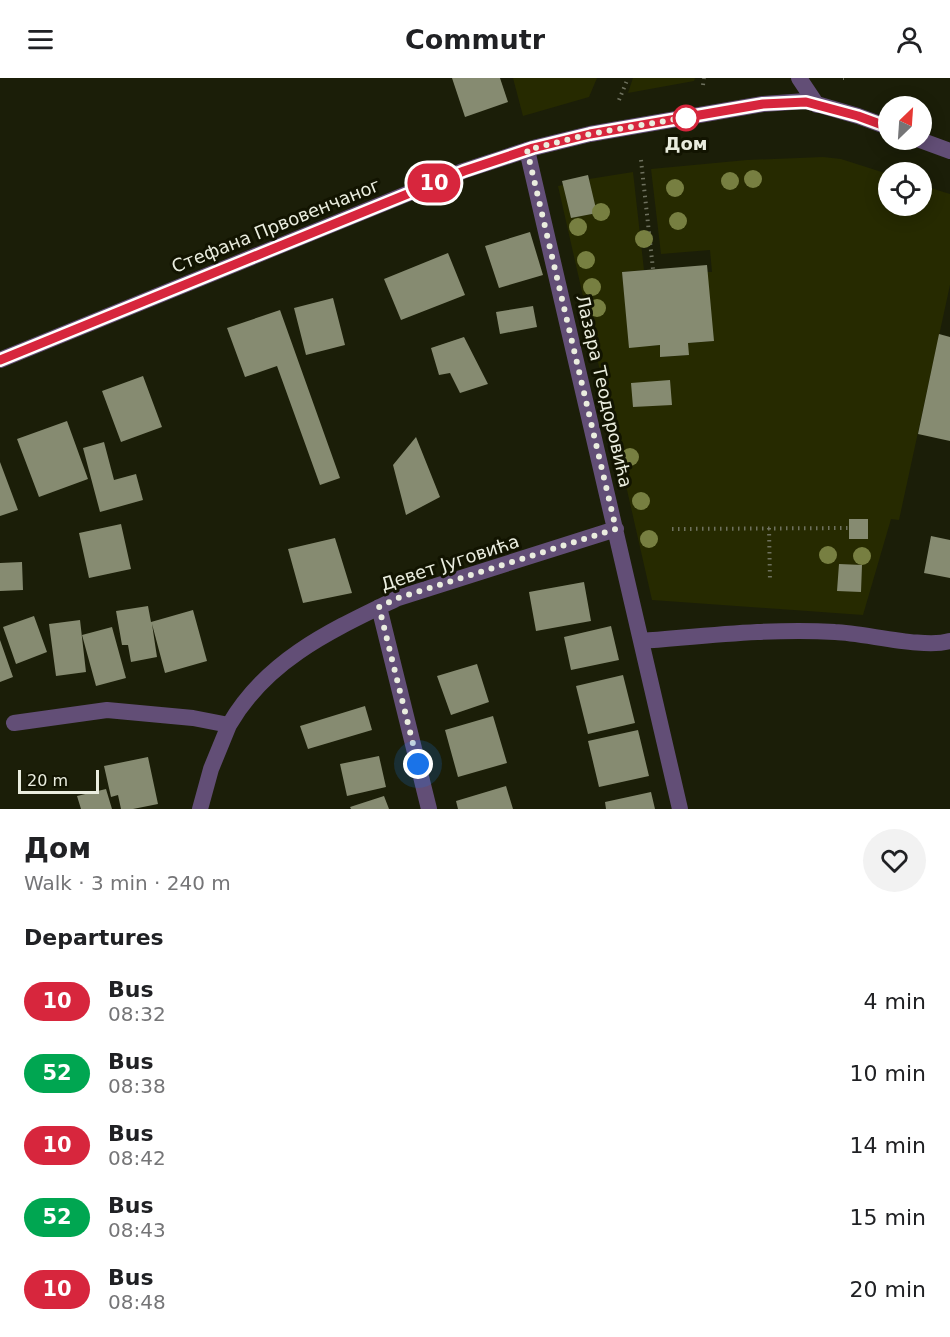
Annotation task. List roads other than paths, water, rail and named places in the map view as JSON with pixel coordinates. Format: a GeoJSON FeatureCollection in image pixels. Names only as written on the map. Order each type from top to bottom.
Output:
{"type":"FeatureCollection","features":[{"type":"Feature","properties":{"kind":"street"},"geometry":{"type":"LineString","coordinates":[[799,78],[817,105]]}},
{"type":"Feature","properties":{"kind":"street","name":"Стефана Првовенчаног"},"geometry":{"type":"LineString","coordinates":[[0,360],[453,175],[527,150],[590,134],[763,104],[806,102],[878,123]]}},
{"type":"Feature","properties":{"kind":"street"},"geometry":{"type":"LineString","coordinates":[[932,144],[950,151]]}},
{"type":"Feature","properties":{"kind":"street","name":"Лазара Теодоровића"},"geometry":{"type":"LineString","coordinates":[[527,150],[680,809]]}},
{"type":"Feature","properties":{"kind":"street","name":"Девет Југовића"},"geometry":{"type":"LineString","coordinates":[[200,809],[211,769],[229,725],[246,698],[272,671],[301,649],[398,598],[616,529]]}},
{"type":"Feature","properties":{"kind":"street"},"geometry":{"type":"LineString","coordinates":[[379,607],[429,809]]}},
{"type":"Feature","properties":{"kind":"street"},"geometry":{"type":"LineString","coordinates":[[642,641],[779,632],[836,632],[920,642],[950,641]]}},
{"type":"Feature","properties":{"kind":"street"},"geometry":{"type":"LineString","coordinates":[[14,723],[107,710],[193,718],[229,725]]}},
{"type":"Feature","properties":{"kind":"place","name":"Дом"},"geometry":{"type":"Point","coordinates":[686,118]}}]}
